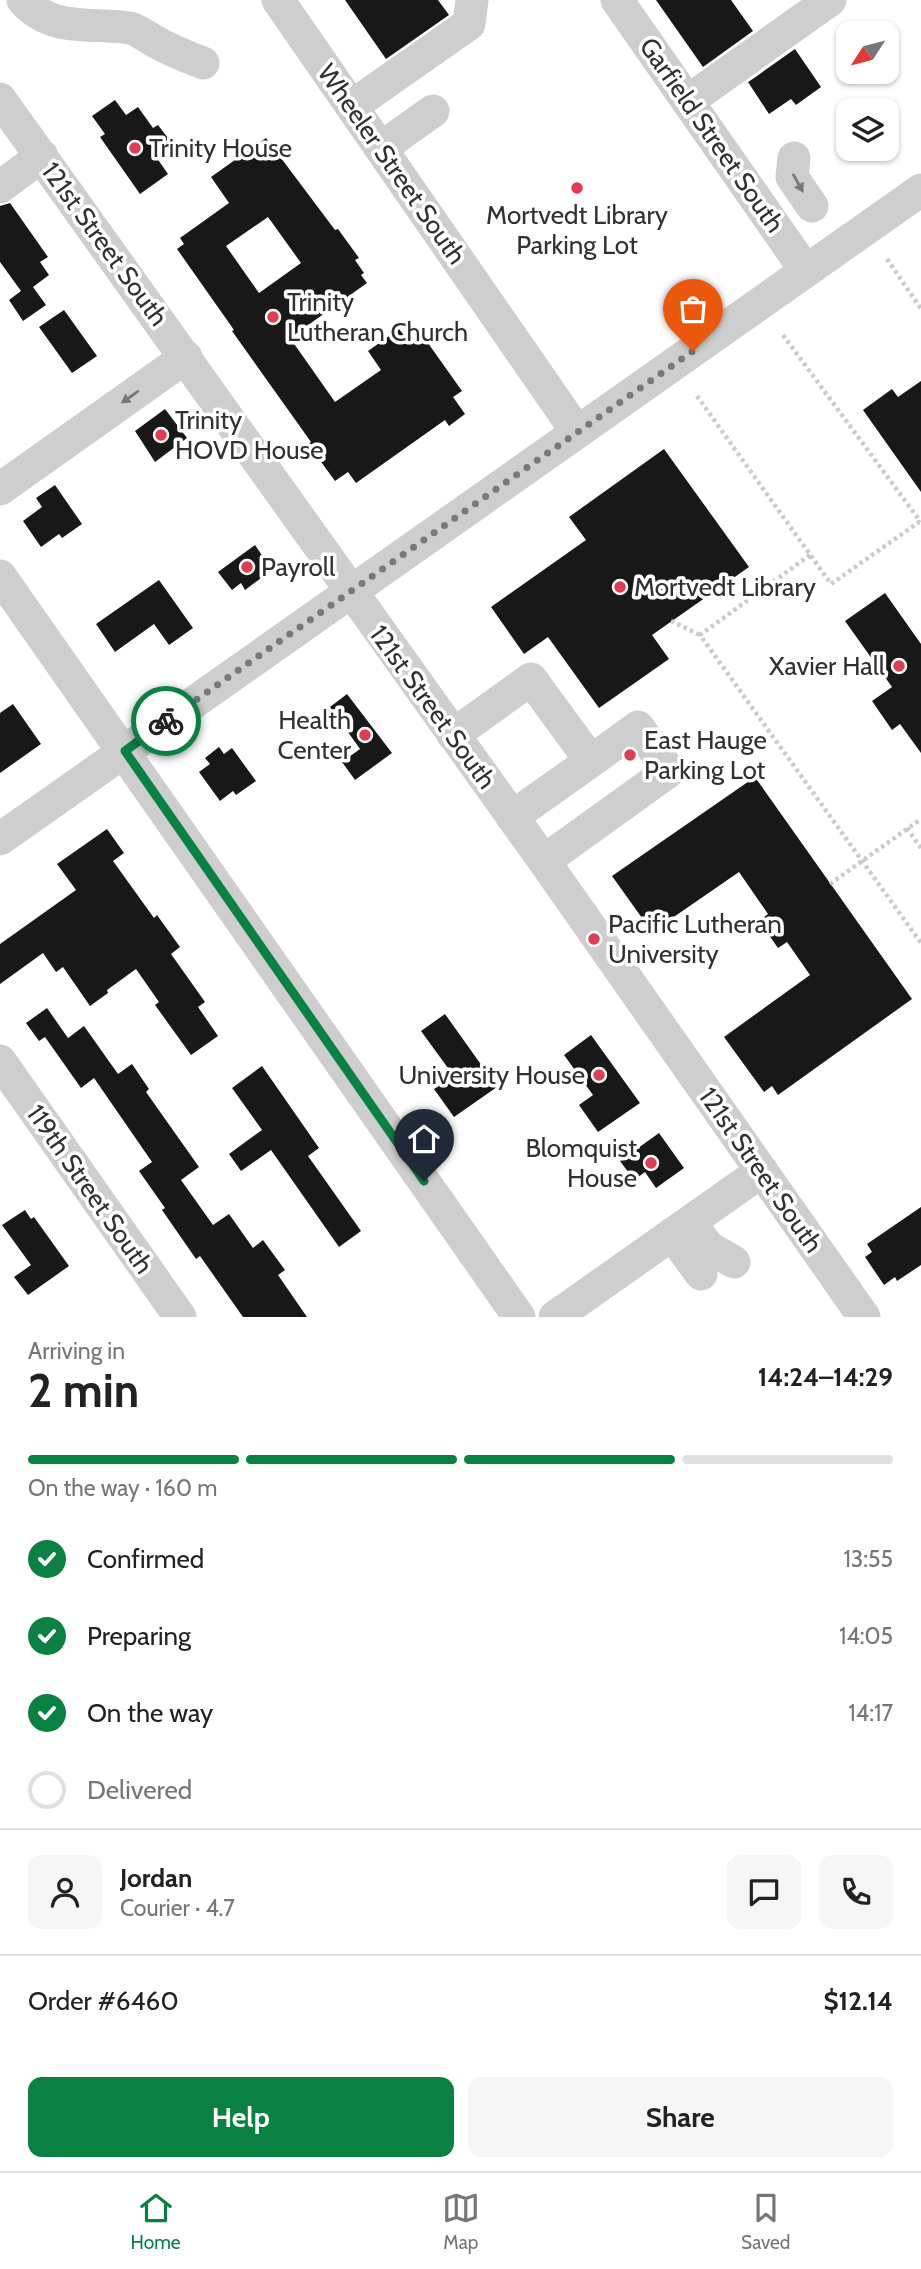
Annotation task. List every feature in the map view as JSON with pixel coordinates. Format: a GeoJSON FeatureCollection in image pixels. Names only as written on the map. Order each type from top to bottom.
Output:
{"type":"FeatureCollection","features":[{"type":"Feature","properties":{"kind":"street"},"geometry":{"type":"LineString","coordinates":[[23,0],[51,19],[81,27],[132,28],[202,63]]}},
{"type":"Feature","properties":{"kind":"street","name":"Wheeler Street South"},"geometry":{"type":"LineString","coordinates":[[278,0],[577,432]]}},
{"type":"Feature","properties":{"kind":"street"},"geometry":{"type":"LineString","coordinates":[[352,106],[469,24],[472,0]]}},
{"type":"Feature","properties":{"kind":"street","name":"Garfield Street South"},"geometry":{"type":"LineString","coordinates":[[617,0],[806,271]]}},
{"type":"Feature","properties":{"kind":"street"},"geometry":{"type":"LineString","coordinates":[[688,101],[830,0]]}},
{"type":"Feature","properties":{"kind":"street","name":"121st Street South"},"geometry":{"type":"LineString","coordinates":[[0,99],[351,591],[457,753],[507,810],[554,855],[771,1173],[809,1223],[864,1317]]}},
{"type":"Feature","properties":{"kind":"street"},"geometry":{"type":"LineString","coordinates":[[381,148],[433,111]]}},
{"type":"Feature","properties":{"kind":"street"},"geometry":{"type":"LineString","coordinates":[[0,187],[42,156]]}},
{"type":"Feature","properties":{"kind":"street"},"geometry":{"type":"LineString","coordinates":[[794,158],[792,177],[812,206]]}},
{"type":"Feature","properties":{"kind":"street"},"geometry":{"type":"LineString","coordinates":[[0,838],[921,190]]}},
{"type":"Feature","properties":{"kind":"street"},"geometry":{"type":"LineString","coordinates":[[0,489],[186,357]]}},
{"type":"Feature","properties":{"kind":"street"},"geometry":{"type":"LineString","coordinates":[[0,576],[519,1317]]}},
{"type":"Feature","properties":{"kind":"street"},"geometry":{"type":"LineString","coordinates":[[457,753],[531,679],[591,761]]}},
{"type":"Feature","properties":{"kind":"street"},"geometry":{"type":"LineString","coordinates":[[507,810],[591,761],[638,727],[669,771],[554,855]]}},
{"type":"Feature","properties":{"kind":"street","name":"119th Street South"},"geometry":{"type":"LineString","coordinates":[[0,1061],[180,1317]]}},
{"type":"Feature","properties":{"kind":"street"},"geometry":{"type":"LineString","coordinates":[[555,1317],[681,1228],[771,1173]]}},
{"type":"Feature","properties":{"kind":"street"},"geometry":{"type":"LineString","coordinates":[[681,1228],[734,1262]]}},
{"type":"Feature","properties":{"kind":"street"},"geometry":{"type":"LineString","coordinates":[[681,1228],[701,1274]]}},
{"type":"Feature","properties":{"kind":"path"},"geometry":{"type":"LineString","coordinates":[[887,259],[921,309]]}},
{"type":"Feature","properties":{"kind":"path"},"geometry":{"type":"LineString","coordinates":[[697,396],[831,584],[920,523],[783,335]]}},
{"type":"Feature","properties":{"kind":"path"},"geometry":{"type":"LineString","coordinates":[[701,635],[810,555]]}},
{"type":"Feature","properties":{"kind":"path"},"geometry":{"type":"LineString","coordinates":[[671,621],[701,635],[921,943]]}},
{"type":"Feature","properties":{"kind":"path"},"geometry":{"type":"LineString","coordinates":[[830,884],[921,819]]}},
{"type":"Feature","properties":{"kind":"path"},"geometry":{"type":"LineString","coordinates":[[908,828],[921,848]]}},
{"type":"Feature","properties":{"kind":"building"},"geometry":{"type":"Polygon","coordinates":[[[345,0],[438,0],[449,15],[386,59],[345,0]]]}},
{"type":"Feature","properties":{"kind":"building"},"geometry":{"type":"Polygon","coordinates":[[[656,0],[731,0],[753,31],[703,67],[656,0]]]}},
{"type":"Feature","properties":{"kind":"building"},"geometry":{"type":"Polygon","coordinates":[[[795,49],[821,87],[796,105],[791,99],[769,114],[748,82],[795,49]]]}},
{"type":"Feature","properties":{"kind":"building","name":"Trinity House"},"geometry":{"type":"Polygon","coordinates":[[[115,100],[126,115],[138,107],[153,128],[158,125],[171,142],[154,154],[168,174],[140,194],[100,137],[105,134],[92,116],[115,100]]]}},
{"type":"Feature","properties":{"kind":"building","name":"Trinity Lutheran Church"},"geometry":{"type":"Polygon","coordinates":[[[266,138],[359,258],[355,260],[367,283],[290,338],[335,402],[381,370],[368,351],[399,329],[406,338],[418,329],[462,391],[453,397],[465,414],[449,426],[445,420],[356,483],[348,472],[335,481],[308,444],[311,442],[177,249],[184,244],[180,238],[229,203],[211,177],[266,138]],[[268,217],[226,246],[259,293],[301,263],[268,217]]]}},
{"type":"Feature","properties":{"kind":"building"},"geometry":{"type":"Polygon","coordinates":[[[10,203],[48,257],[40,262],[49,275],[33,287],[46,305],[23,321],[9,300],[21,291],[0,262],[0,206],[10,203]]]}},
{"type":"Feature","properties":{"kind":"building"},"geometry":{"type":"Polygon","coordinates":[[[64,310],[97,356],[72,373],[39,327],[64,310]]]}},
{"type":"Feature","properties":{"kind":"building"},"geometry":{"type":"Polygon","coordinates":[[[921,381],[921,492],[863,410],[892,389],[898,397],[921,381]]]}},
{"type":"Feature","properties":{"kind":"building","name":"Trinity HOVD House"},"geometry":{"type":"Polygon","coordinates":[[[165,409],[187,438],[155,462],[135,431],[165,409]]]}},
{"type":"Feature","properties":{"kind":"building","name":"Mortvedt Library"},"geometry":{"type":"Polygon","coordinates":[[[664,449],[749,567],[652,635],[669,659],[599,708],[548,637],[524,654],[491,607],[586,540],[569,517],[664,449]]]}},
{"type":"Feature","properties":{"kind":"building"},"geometry":{"type":"Polygon","coordinates":[[[55,485],[82,524],[62,538],[59,534],[41,547],[23,521],[42,507],[36,498],[55,485]]]}},
{"type":"Feature","properties":{"kind":"building","name":"Payroll"},"geometry":{"type":"Polygon","coordinates":[[[255,545],[272,570],[245,590],[241,583],[232,590],[218,572],[255,545]]]}},
{"type":"Feature","properties":{"kind":"building"},"geometry":{"type":"Polygon","coordinates":[[[159,580],[193,628],[169,645],[154,624],[115,652],[96,624],[159,580]]]}},
{"type":"Feature","properties":{"kind":"building","name":"Xavier Hall"},"geometry":{"type":"Polygon","coordinates":[[[885,593],[921,644],[921,753],[900,724],[892,730],[872,701],[892,687],[845,621],[885,593]]]}},
{"type":"Feature","properties":{"kind":"building","name":"Health Center"},"geometry":{"type":"Polygon","coordinates":[[[347,694],[392,753],[355,780],[342,762],[360,749],[330,707],[347,694]]]}},
{"type":"Feature","properties":{"kind":"building"},"geometry":{"type":"Polygon","coordinates":[[[13,704],[41,744],[0,773],[0,713],[13,704]]]}},
{"type":"Feature","properties":{"kind":"building"},"geometry":{"type":"Polygon","coordinates":[[[219,747],[224,754],[232,748],[256,781],[236,795],[233,791],[220,801],[199,772],[210,764],[205,758],[219,747]]]}},
{"type":"Feature","properties":{"kind":"building"},"geometry":{"type":"Polygon","coordinates":[[[755,777],[912,999],[778,1095],[772,1086],[764,1092],[724,1037],[810,975],[787,942],[778,948],[759,921],[768,914],[739,872],[652,932],[612,876],[755,777]]]}},
{"type":"Feature","properties":{"kind":"building"},"geometry":{"type":"Polygon","coordinates":[[[107,829],[124,853],[113,861],[154,918],[157,915],[180,947],[171,954],[205,1002],[198,1007],[218,1036],[191,1055],[155,1005],[159,1002],[136,969],[90,1006],[63,967],[56,972],[43,953],[0,984],[0,944],[76,890],[57,864],[107,829]]]}},
{"type":"Feature","properties":{"kind":"building"},"geometry":{"type":"Polygon","coordinates":[[[47,1008],[68,1038],[84,1026],[118,1074],[132,1064],[149,1089],[146,1092],[199,1167],[181,1180],[213,1225],[229,1214],[253,1248],[263,1240],[285,1270],[278,1275],[307,1317],[243,1317],[200,1256],[196,1259],[162,1210],[165,1208],[139,1171],[152,1162],[94,1078],[81,1088],[45,1037],[39,1041],[26,1023],[47,1008]]]}},
{"type":"Feature","properties":{"kind":"building"},"geometry":{"type":"Polygon","coordinates":[[[445,1014],[497,1087],[454,1117],[434,1089],[453,1075],[421,1031],[445,1014]]]}},
{"type":"Feature","properties":{"kind":"building","name":"University House"},"geometry":{"type":"Polygon","coordinates":[[[591,1035],[640,1103],[598,1132],[579,1105],[593,1095],[564,1055],[591,1035]]]}},
{"type":"Feature","properties":{"kind":"building"},"geometry":{"type":"Polygon","coordinates":[[[262,1066],[319,1148],[308,1156],[361,1231],[339,1247],[271,1150],[241,1171],[229,1154],[262,1130],[232,1088],[262,1066]]]}},
{"type":"Feature","properties":{"kind":"building","name":"Blomquist House"},"geometry":{"type":"Polygon","coordinates":[[[659,1133],[684,1168],[656,1188],[645,1172],[634,1180],[620,1161],[659,1133]]]}},
{"type":"Feature","properties":{"kind":"building"},"geometry":{"type":"Polygon","coordinates":[[[921,1207],[921,1265],[897,1281],[895,1277],[884,1285],[865,1257],[872,1252],[867,1244],[921,1207]]]}},
{"type":"Feature","properties":{"kind":"building"},"geometry":{"type":"Polygon","coordinates":[[[25,1210],[31,1219],[34,1217],[69,1266],[28,1295],[14,1277],[31,1265],[2,1225],[25,1210]]]}},
{"type":"Feature","properties":{"kind":"way so far"},"geometry":{"type":"LineString","coordinates":[[166,721],[693,351]]}},
{"type":"Feature","properties":{"kind":"place","name":"Trinity House"},"geometry":{"type":"Point","coordinates":[135,148]}},
{"type":"Feature","properties":{"kind":"place","name":"Mortvedt Library Parking Lot"},"geometry":{"type":"Point","coordinates":[577,188]}},
{"type":"Feature","properties":{"kind":"place","name":"Trinity Lutheran Church"},"geometry":{"type":"Point","coordinates":[273,317]}},
{"type":"Feature","properties":{"kind":"place","name":"Trinity HOVD House"},"geometry":{"type":"Point","coordinates":[161,435]}},
{"type":"Feature","properties":{"kind":"place","name":"Payroll"},"geometry":{"type":"Point","coordinates":[247,567]}},
{"type":"Feature","properties":{"kind":"place","name":"Mortvedt Library"},"geometry":{"type":"Point","coordinates":[620,587]}},
{"type":"Feature","properties":{"kind":"place","name":"Xavier Hall"},"geometry":{"type":"Point","coordinates":[899,666]}},
{"type":"Feature","properties":{"kind":"place","name":"Health Center"},"geometry":{"type":"Point","coordinates":[365,735]}},
{"type":"Feature","properties":{"kind":"place","name":"East Hauge Parking Lot"},"geometry":{"type":"Point","coordinates":[630,755]}},
{"type":"Feature","properties":{"kind":"place","name":"Pacific Lutheran University"},"geometry":{"type":"Point","coordinates":[594,939]}},
{"type":"Feature","properties":{"kind":"place","name":"University House"},"geometry":{"type":"Point","coordinates":[599,1075]}},
{"type":"Feature","properties":{"kind":"place","name":"Blomquist House"},"geometry":{"type":"Point","coordinates":[651,1163]}},
{"type":"Feature","properties":{"kind":"route"},"geometry":{"type":"LineString","coordinates":[[166,721],[125,751],[424,1181]]}}]}
